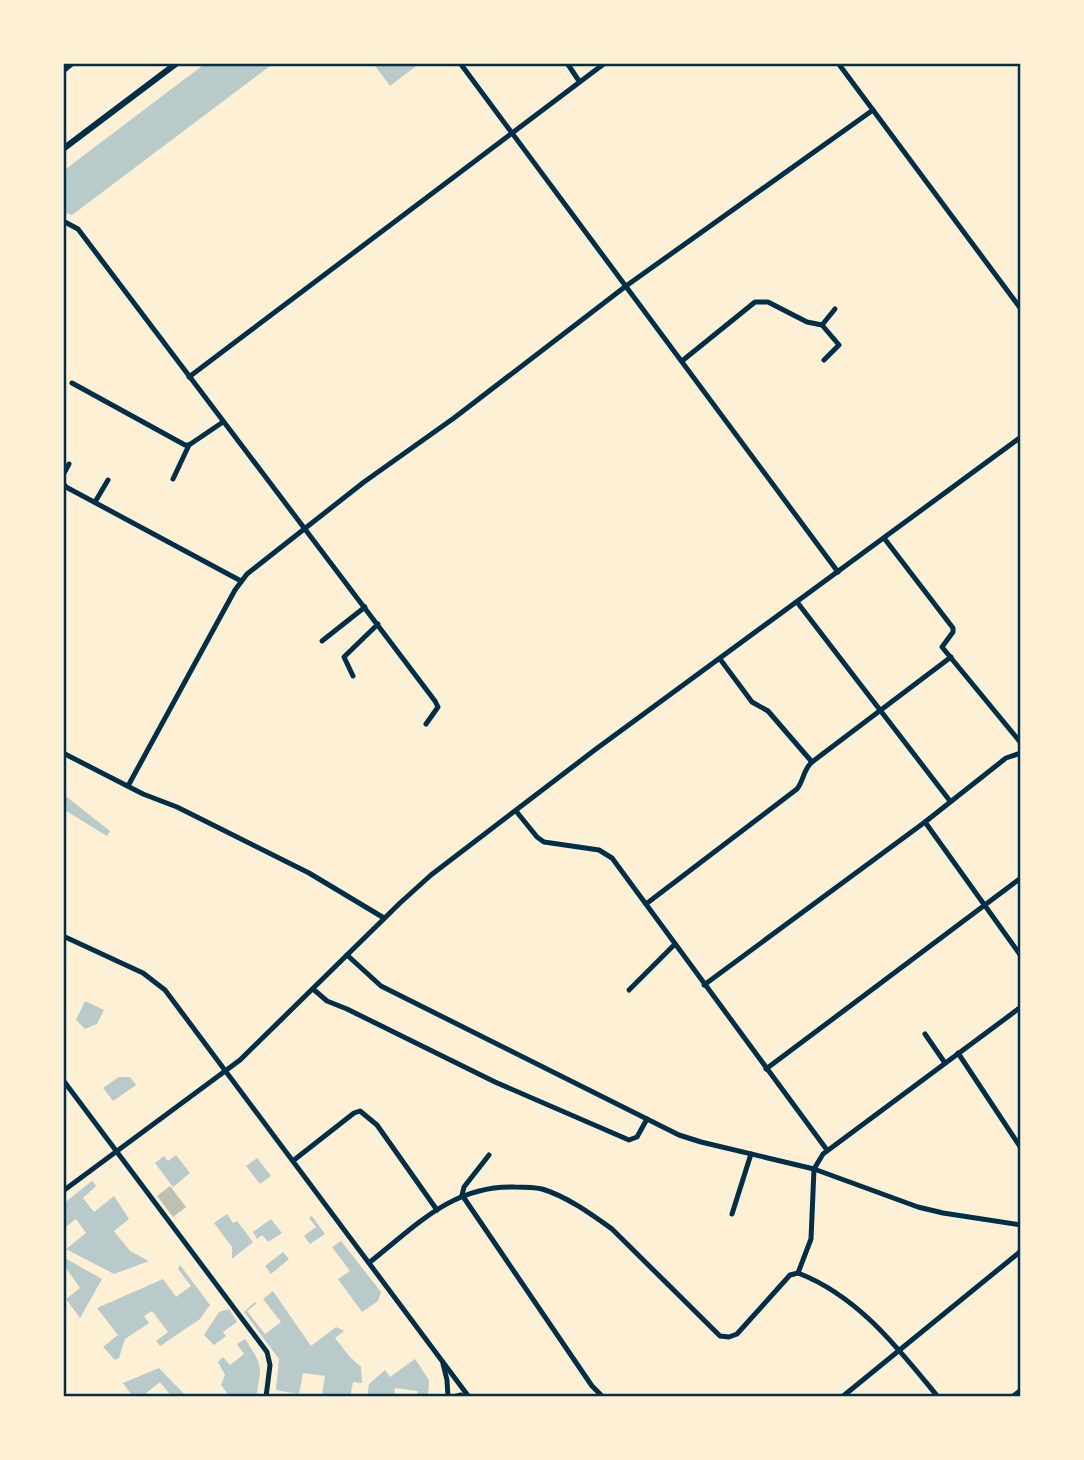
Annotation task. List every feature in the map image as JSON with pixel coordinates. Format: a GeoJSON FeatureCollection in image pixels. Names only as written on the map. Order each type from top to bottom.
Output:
{"type":"FeatureCollection","features":[{"type":"Feature","properties":{"kind":"street"},"geometry":{"type":"LineString","coordinates":[[63,71],[73,63]]}},
{"type":"Feature","properties":{"kind":"street"},"geometry":{"type":"LineString","coordinates":[[63,149],[177,63]]}},
{"type":"Feature","properties":{"kind":"street"},"geometry":{"type":"LineString","coordinates":[[460,63],[838,572]]}},
{"type":"Feature","properties":{"kind":"street"},"geometry":{"type":"LineString","coordinates":[[567,63],[579,81]]}},
{"type":"Feature","properties":{"kind":"street"},"geometry":{"type":"LineString","coordinates":[[189,377],[605,63]]}},
{"type":"Feature","properties":{"kind":"street"},"geometry":{"type":"LineString","coordinates":[[838,63],[1021,309]]}},
{"type":"Feature","properties":{"kind":"street"},"geometry":{"type":"LineString","coordinates":[[128,786],[241,580],[305,528],[626,286],[873,110]]}},
{"type":"Feature","properties":{"kind":"street"},"geometry":{"type":"LineString","coordinates":[[63,221],[78,229],[438,707],[426,724]]}},
{"type":"Feature","properties":{"kind":"street"},"geometry":{"type":"LineString","coordinates":[[682,361],[755,302],[761,301],[768,302],[807,323],[822,325],[839,345],[824,360]]}},
{"type":"Feature","properties":{"kind":"street"},"geometry":{"type":"LineString","coordinates":[[822,325],[835,309]]}},
{"type":"Feature","properties":{"kind":"street"},"geometry":{"type":"LineString","coordinates":[[72,383],[180,443],[189,445]]}},
{"type":"Feature","properties":{"kind":"street"},"geometry":{"type":"LineString","coordinates":[[173,479],[189,445],[223,422]]}},
{"type":"Feature","properties":{"kind":"street"},"geometry":{"type":"LineString","coordinates":[[63,1191],[252,1049],[431,875],[1021,437]]}},
{"type":"Feature","properties":{"kind":"street"},"geometry":{"type":"LineString","coordinates":[[63,475],[69,464]]}},
{"type":"Feature","properties":{"kind":"street"},"geometry":{"type":"LineString","coordinates":[[95,502],[108,480]]}},
{"type":"Feature","properties":{"kind":"street"},"geometry":{"type":"LineString","coordinates":[[63,483],[241,580]]}},
{"type":"Feature","properties":{"kind":"street"},"geometry":{"type":"LineString","coordinates":[[884,538],[953,628],[943,647],[1021,743]]}},
{"type":"Feature","properties":{"kind":"street"},"geometry":{"type":"LineString","coordinates":[[797,602],[950,801]]}},
{"type":"Feature","properties":{"kind":"street"},"geometry":{"type":"LineString","coordinates":[[323,641],[365,607]]}},
{"type":"Feature","properties":{"kind":"street"},"geometry":{"type":"LineString","coordinates":[[353,676],[344,657],[378,624]]}},
{"type":"Feature","properties":{"kind":"street"},"geometry":{"type":"LineString","coordinates":[[646,904],[797,789],[804,771],[813,762],[951,657]]}},
{"type":"Feature","properties":{"kind":"street"},"geometry":{"type":"LineString","coordinates":[[720,659],[752,702],[768,712],[813,762]]}},
{"type":"Feature","properties":{"kind":"street"},"geometry":{"type":"LineString","coordinates":[[63,753],[309,873],[384,918]]}},
{"type":"Feature","properties":{"kind":"street"},"geometry":{"type":"LineString","coordinates":[[704,985],[925,822],[1006,758],[1021,754]]}},
{"type":"Feature","properties":{"kind":"street"},"geometry":{"type":"LineString","coordinates":[[516,811],[544,842],[605,853],[646,904],[827,1150]]}},
{"type":"Feature","properties":{"kind":"street"},"geometry":{"type":"LineString","coordinates":[[925,822],[1021,956]]}},
{"type":"Feature","properties":{"kind":"street"},"geometry":{"type":"LineString","coordinates":[[766,1069],[1021,878]]}},
{"type":"Feature","properties":{"kind":"street"},"geometry":{"type":"LineString","coordinates":[[63,936],[155,980],[175,1002],[370,1262],[467,1397]]}},
{"type":"Feature","properties":{"kind":"street"},"geometry":{"type":"LineString","coordinates":[[629,990],[675,944]]}},
{"type":"Feature","properties":{"kind":"street"},"geometry":{"type":"LineString","coordinates":[[347,955],[381,986],[648,1119],[701,1142],[814,1168],[931,1210],[1021,1225]]}},
{"type":"Feature","properties":{"kind":"street"},"geometry":{"type":"LineString","coordinates":[[313,989],[327,1001],[495,1082],[629,1140],[637,1137],[648,1119]]}},
{"type":"Feature","properties":{"kind":"street"},"geometry":{"type":"LineString","coordinates":[[798,1273],[812,1233],[814,1168],[827,1150],[1021,1007]]}},
{"type":"Feature","properties":{"kind":"street"},"geometry":{"type":"LineString","coordinates":[[925,1034],[945,1063]]}},
{"type":"Feature","properties":{"kind":"street"},"geometry":{"type":"LineString","coordinates":[[958,1053],[1021,1148]]}},
{"type":"Feature","properties":{"kind":"street"},"geometry":{"type":"LineString","coordinates":[[63,1080],[267,1352],[270,1365],[266,1397]]}},
{"type":"Feature","properties":{"kind":"street"},"geometry":{"type":"LineString","coordinates":[[294,1160],[360,1111],[377,1125],[437,1210]]}},
{"type":"Feature","properties":{"kind":"street"},"geometry":{"type":"LineString","coordinates":[[732,1214],[751,1154]]}},
{"type":"Feature","properties":{"kind":"street"},"geometry":{"type":"LineString","coordinates":[[461,1195],[464,1187],[489,1155]]}},
{"type":"Feature","properties":{"kind":"street"},"geometry":{"type":"LineString","coordinates":[[370,1262],[437,1210],[461,1195],[498,1187],[539,1188],[583,1210],[612,1229],[720,1336],[737,1334],[790,1275],[798,1273],[856,1307],[900,1351],[938,1397]]}},
{"type":"Feature","properties":{"kind":"street"},"geometry":{"type":"LineString","coordinates":[[461,1195],[592,1386],[603,1397]]}},
{"type":"Feature","properties":{"kind":"street"},"geometry":{"type":"LineString","coordinates":[[842,1397],[1021,1251]]}},
{"type":"Feature","properties":{"kind":"street"},"geometry":{"type":"LineString","coordinates":[[440,1357],[450,1397],[467,1397]]}},
{"type":"Feature","properties":{"kind":"street"},"geometry":{"type":"LineString","coordinates":[[1012,1397],[1021,1390]]}},
{"type":"Feature","properties":{"kind":"shaded area"},"geometry":{"type":"Polygon","coordinates":[[[206,63],[274,63],[72,215],[63,212],[63,171],[206,63]]]}},
{"type":"Feature","properties":{"kind":"shaded area"},"geometry":{"type":"Polygon","coordinates":[[[373,63],[420,63],[390,86],[373,63]]]}},
{"type":"Feature","properties":{"kind":"shaded area"},"geometry":{"type":"Polygon","coordinates":[[[63,794],[110,831],[107,836],[63,809],[63,794]]]}},
{"type":"Feature","properties":{"kind":"shaded area"},"geometry":{"type":"Polygon","coordinates":[[[85,1001],[104,1010],[97,1024],[85,1029],[76,1020],[85,1001]]]}},
{"type":"Feature","properties":{"kind":"shaded area"},"geometry":{"type":"Polygon","coordinates":[[[119,1077],[130,1077],[136,1085],[113,1101],[103,1088],[119,1077]]]}},
{"type":"Feature","properties":{"kind":"shaded area"},"geometry":{"type":"Polygon","coordinates":[[[176,1155],[190,1173],[173,1187],[155,1163],[164,1156],[168,1161],[176,1155]]]}},
{"type":"Feature","properties":{"kind":"shaded area"},"geometry":{"type":"Polygon","coordinates":[[[257,1158],[271,1176],[260,1184],[246,1166],[257,1158]]]}},
{"type":"Feature","properties":{"kind":"shaded area"},"geometry":{"type":"Polygon","coordinates":[[[92,1181],[96,1186],[83,1198],[94,1212],[114,1196],[129,1219],[114,1231],[130,1251],[149,1261],[114,1274],[66,1249],[86,1233],[76,1219],[63,1229],[63,1204],[92,1181]]]}},
{"type":"Feature","properties":{"kind":"shaded area"},"geometry":{"type":"Polygon","coordinates":[[[227,1214],[233,1223],[237,1221],[253,1242],[232,1259],[232,1247],[214,1223],[227,1214]]]}},
{"type":"Feature","properties":{"kind":"shaded area"},"geometry":{"type":"Polygon","coordinates":[[[312,1216],[325,1234],[310,1244],[304,1236],[316,1227],[309,1218],[312,1216]]]}},
{"type":"Feature","properties":{"kind":"shaded area"},"geometry":{"type":"Polygon","coordinates":[[[271,1219],[282,1233],[268,1242],[262,1235],[257,1239],[253,1232],[271,1219]]]}},
{"type":"Feature","properties":{"kind":"shaded area"},"geometry":{"type":"Polygon","coordinates":[[[341,1241],[381,1292],[378,1301],[362,1312],[338,1279],[350,1271],[332,1247],[341,1241]]]}},
{"type":"Feature","properties":{"kind":"shaded area"},"geometry":{"type":"Polygon","coordinates":[[[283,1252],[289,1259],[271,1274],[265,1266],[283,1252]]]}},
{"type":"Feature","properties":{"kind":"shaded area"},"geometry":{"type":"Polygon","coordinates":[[[63,1257],[102,1279],[80,1318],[66,1299],[80,1288],[66,1268],[63,1269],[63,1257]]]}},
{"type":"Feature","properties":{"kind":"shaded area"},"geometry":{"type":"Polygon","coordinates":[[[180,1265],[210,1305],[200,1319],[160,1346],[156,1341],[168,1332],[152,1311],[144,1316],[149,1323],[125,1339],[119,1358],[115,1360],[103,1347],[118,1335],[97,1308],[163,1279],[176,1297],[191,1286],[178,1269],[180,1265]]]}},
{"type":"Feature","properties":{"kind":"shaded area"},"geometry":{"type":"Polygon","coordinates":[[[273,1291],[311,1346],[336,1327],[344,1331],[335,1338],[361,1367],[362,1383],[353,1382],[350,1397],[322,1394],[325,1376],[303,1373],[299,1394],[276,1390],[279,1359],[244,1312],[255,1302],[247,1311],[265,1334],[281,1322],[263,1299],[273,1291]]]}},
{"type":"Feature","properties":{"kind":"shaded area"},"geometry":{"type":"Polygon","coordinates":[[[229,1309],[237,1322],[223,1332],[226,1336],[214,1345],[204,1335],[219,1312],[229,1309]]]}},
{"type":"Feature","properties":{"kind":"shaded area"},"geometry":{"type":"Polygon","coordinates":[[[245,1339],[260,1366],[256,1397],[230,1397],[221,1385],[225,1375],[218,1362],[223,1357],[230,1365],[244,1354],[237,1344],[245,1339]]]}},
{"type":"Feature","properties":{"kind":"shaded area"},"geometry":{"type":"Polygon","coordinates":[[[415,1359],[429,1380],[428,1397],[417,1397],[418,1391],[395,1388],[394,1397],[367,1397],[369,1384],[385,1370],[390,1377],[415,1359]]]}},
{"type":"Feature","properties":{"kind":"shaded area"},"geometry":{"type":"Polygon","coordinates":[[[159,1368],[184,1397],[172,1397],[160,1382],[146,1393],[148,1397],[133,1397],[123,1383],[159,1368]]]}},
{"type":"Feature","properties":{"kind":"building"},"geometry":{"type":"Polygon","coordinates":[[[170,1186],[186,1207],[173,1217],[157,1196],[170,1186]]]}}]}
